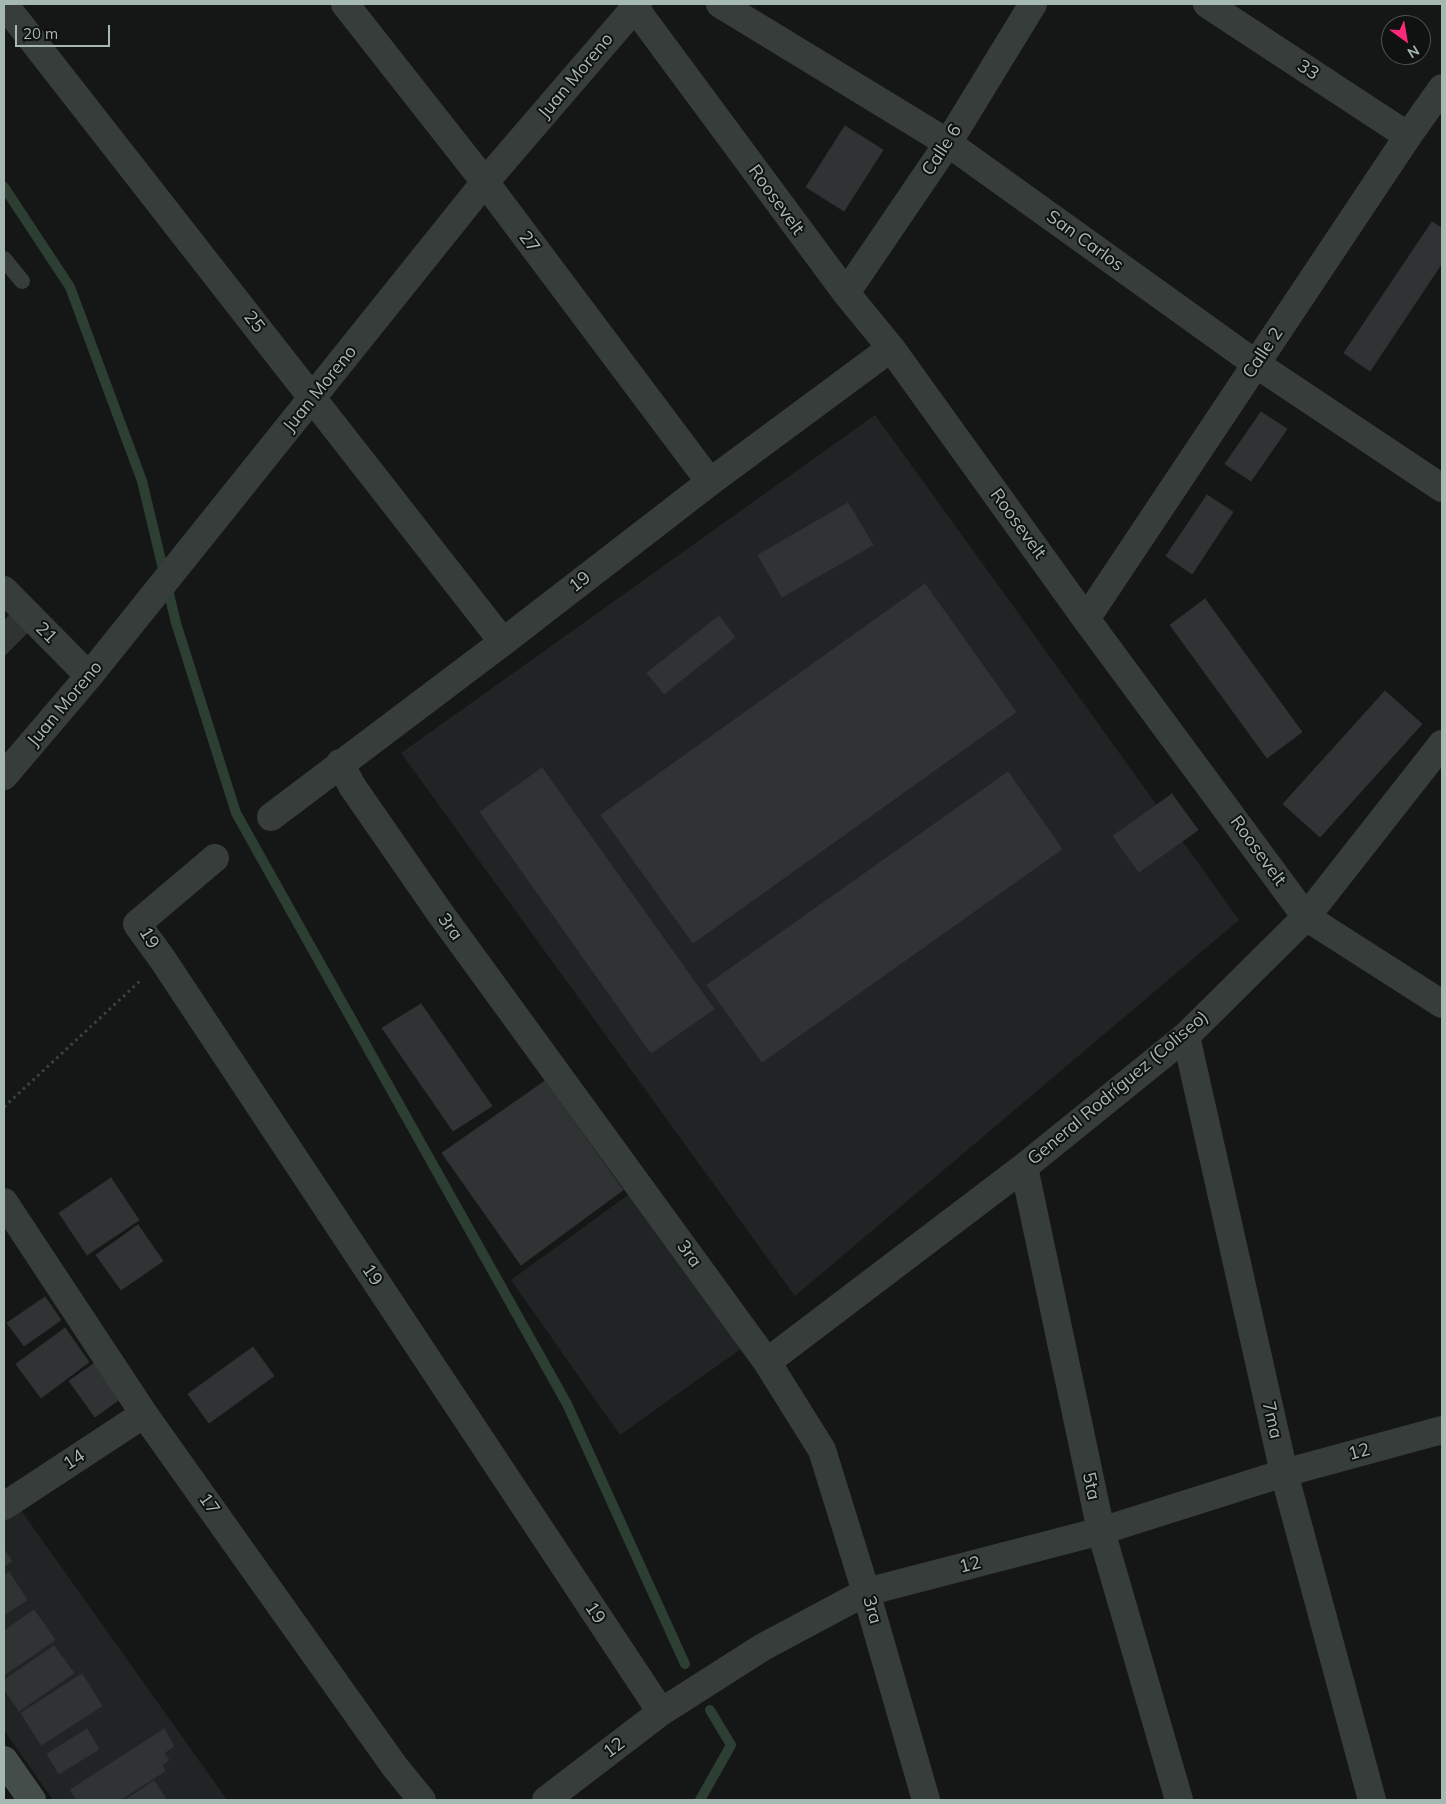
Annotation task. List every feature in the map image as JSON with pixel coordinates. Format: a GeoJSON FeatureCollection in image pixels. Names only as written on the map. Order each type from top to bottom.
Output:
{"type":"FeatureCollection","features":[{"type":"Feature","properties":{"kind":"street","name":"25"},"geometry":{"type":"LineString","coordinates":[[4,4],[503,642]]}},
{"type":"Feature","properties":{"kind":"street","name":"27"},"geometry":{"type":"LineString","coordinates":[[345,4],[485,182],[710,482]]}},
{"type":"Feature","properties":{"kind":"street","name":"San Carlos"},"geometry":{"type":"LineString","coordinates":[[720,4],[948,143],[1256,364],[1442,488]]}},
{"type":"Feature","properties":{"kind":"street","name":"Calle 6"},"geometry":{"type":"LineString","coordinates":[[846,293],[948,143],[1033,4]]}},
{"type":"Feature","properties":{"kind":"street","name":"33"},"geometry":{"type":"LineString","coordinates":[[1207,4],[1408,136]]}},
{"type":"Feature","properties":{"kind":"street","name":"Juan Moreno"},"geometry":{"type":"LineString","coordinates":[[4,776],[89,676],[485,182],[635,5]]}},
{"type":"Feature","properties":{"kind":"street","name":"Roosevelt"},"geometry":{"type":"LineString","coordinates":[[635,5],[846,293],[891,348],[1086,619],[1306,917],[1442,1004]]}},
{"type":"Feature","properties":{"kind":"street","name":"Calle 2"},"geometry":{"type":"LineString","coordinates":[[1086,619],[1408,136],[1442,88]]}},
{"type":"Feature","properties":{"kind":"street","name":"19"},"geometry":{"type":"LineString","coordinates":[[271,816],[503,642],[710,482],[891,348]]}},
{"type":"Feature","properties":{"kind":"street","name":"21"},"geometry":{"type":"LineString","coordinates":[[4,590],[89,676]]}},
{"type":"Feature","properties":{"kind":"street","name":"General Rodríguez (Coliseo)"},"geometry":{"type":"LineString","coordinates":[[767,1362],[1024,1167],[1186,1036],[1306,917],[1442,744]]}},
{"type":"Feature","properties":{"kind":"street","name":"3ra"},"geometry":{"type":"LineString","coordinates":[[340,763],[352,786],[440,913],[767,1362],[822,1450],[866,1592],[926,1800]]}},
{"type":"Feature","properties":{"kind":"street","name":"19"},"geometry":{"type":"LineString","coordinates":[[216,858],[137,924],[163,960],[661,1712]]}},
{"type":"Feature","properties":{"kind":"street","name":"7ma"},"geometry":{"type":"LineString","coordinates":[[1186,1036],[1284,1473],[1372,1800]]}},
{"type":"Feature","properties":{"kind":"street","name":"5ta"},"geometry":{"type":"LineString","coordinates":[[1024,1167],[1101,1531],[1178,1800]]}},
{"type":"Feature","properties":{"kind":"street","name":"17"},"geometry":{"type":"LineString","coordinates":[[4,1202],[144,1414],[389,1759],[422,1800]]}},
{"type":"Feature","properties":{"kind":"street","name":"14"},"geometry":{"type":"LineString","coordinates":[[4,1506],[144,1414]]}},
{"type":"Feature","properties":{"kind":"street","name":"12"},"geometry":{"type":"LineString","coordinates":[[546,1800],[661,1712],[763,1647],[866,1592],[1101,1531],[1284,1473],[1442,1430]]}},
{"type":"Feature","properties":{"kind":"street"},"geometry":{"type":"LineString","coordinates":[[4,1760],[32,1800]]}},
{"type":"Feature","properties":{"kind":"lane"},"geometry":{"type":"LineString","coordinates":[[4,259],[22,282]]}},
{"type":"Feature","properties":{"kind":"path"},"geometry":{"type":"LineString","coordinates":[[4,1107],[163,960]]}},
{"type":"Feature","properties":{"kind":"shaded area"},"geometry":{"type":"Polygon","coordinates":[[[875,415],[1239,920],[795,1296],[401,753],[875,415]]]}},
{"type":"Feature","properties":{"kind":"shaded area"},"geometry":{"type":"Polygon","coordinates":[[[628,1195],[741,1349],[620,1435],[511,1280],[628,1195]]]}},
{"type":"Feature","properties":{"kind":"shaded area"},"geometry":{"type":"Polygon","coordinates":[[[4,1488],[227,1800],[53,1800],[4,1730],[4,1488]]]}},
{"type":"Feature","properties":{"kind":"building"},"geometry":{"type":"Polygon","coordinates":[[[845,126],[883,150],[844,211],[806,187],[845,126]]]}},
{"type":"Feature","properties":{"kind":"building"},"geometry":{"type":"Polygon","coordinates":[[[1432,222],[1442,228],[1442,263],[1370,371],[1344,353],[1432,222]]]}},
{"type":"Feature","properties":{"kind":"building"},"geometry":{"type":"Polygon","coordinates":[[[1261,412],[1287,429],[1251,481],[1225,464],[1261,412]]]}},
{"type":"Feature","properties":{"kind":"building"},"geometry":{"type":"Polygon","coordinates":[[[1207,495],[1233,512],[1192,574],[1166,556],[1207,495]]]}},
{"type":"Feature","properties":{"kind":"building"},"geometry":{"type":"Polygon","coordinates":[[[848,503],[873,545],[782,597],[758,555],[848,503]]]}},
{"type":"Feature","properties":{"kind":"building"},"geometry":{"type":"Polygon","coordinates":[[[925,584],[1016,712],[693,943],[601,815],[925,584]]]}},
{"type":"Feature","properties":{"kind":"building"},"geometry":{"type":"Polygon","coordinates":[[[1205,599],[1302,732],[1267,758],[1170,625],[1205,599]]]}},
{"type":"Feature","properties":{"kind":"building"},"geometry":{"type":"Polygon","coordinates":[[[17,607],[35,625],[4,656],[4,621],[17,607]]]}},
{"type":"Feature","properties":{"kind":"building"},"geometry":{"type":"Polygon","coordinates":[[[719,616],[735,637],[664,694],[647,673],[719,616]]]}},
{"type":"Feature","properties":{"kind":"building"},"geometry":{"type":"Polygon","coordinates":[[[1385,691],[1422,724],[1320,837],[1283,804],[1385,691]]]}},
{"type":"Feature","properties":{"kind":"building"},"geometry":{"type":"Polygon","coordinates":[[[542,768],[714,1009],[651,1053],[480,812],[542,768]]]}},
{"type":"Feature","properties":{"kind":"building"},"geometry":{"type":"Polygon","coordinates":[[[1008,772],[1062,849],[762,1062],[707,985],[1008,772]]]}},
{"type":"Feature","properties":{"kind":"building"},"geometry":{"type":"Polygon","coordinates":[[[1172,794],[1198,830],[1139,872],[1113,836],[1172,794]]]}},
{"type":"Feature","properties":{"kind":"building"},"geometry":{"type":"Polygon","coordinates":[[[421,1004],[492,1106],[453,1131],[382,1028],[421,1004]]]}},
{"type":"Feature","properties":{"kind":"building"},"geometry":{"type":"Polygon","coordinates":[[[545,1081],[623,1190],[521,1265],[442,1153],[545,1081]]]}},
{"type":"Feature","properties":{"kind":"building"},"geometry":{"type":"Polygon","coordinates":[[[111,1178],[139,1220],[87,1255],[59,1213],[111,1178]]]}},
{"type":"Feature","properties":{"kind":"building"},"geometry":{"type":"Polygon","coordinates":[[[138,1225],[163,1261],[121,1290],[96,1255],[138,1225]]]}},
{"type":"Feature","properties":{"kind":"building"},"geometry":{"type":"Polygon","coordinates":[[[45,1297],[61,1320],[24,1346],[7,1323],[45,1297]]]}},
{"type":"Feature","properties":{"kind":"building"},"geometry":{"type":"Polygon","coordinates":[[[65,1328],[89,1362],[41,1398],[16,1364],[65,1328]]]}},
{"type":"Feature","properties":{"kind":"building"},"geometry":{"type":"Polygon","coordinates":[[[253,1347],[274,1376],[209,1423],[188,1394],[253,1347]]]}},
{"type":"Feature","properties":{"kind":"building"},"geometry":{"type":"Polygon","coordinates":[[[99,1360],[124,1396],[95,1417],[69,1381],[99,1360]]]}},
{"type":"Feature","properties":{"kind":"building"},"geometry":{"type":"Polygon","coordinates":[[[4,1549],[12,1561],[4,1566],[4,1549]]]}},
{"type":"Feature","properties":{"kind":"building"},"geometry":{"type":"Polygon","coordinates":[[[9,1572],[27,1600],[4,1615],[4,1576],[9,1572]]]}},
{"type":"Feature","properties":{"kind":"building"},"geometry":{"type":"Polygon","coordinates":[[[34,1610],[55,1640],[4,1675],[4,1631],[34,1610]]]}},
{"type":"Feature","properties":{"kind":"building"},"geometry":{"type":"Polygon","coordinates":[[[54,1646],[74,1673],[19,1711],[4,1689],[4,1680],[54,1646]]]}},
{"type":"Feature","properties":{"kind":"building"},"geometry":{"type":"Polygon","coordinates":[[[82,1674],[102,1706],[41,1745],[21,1713],[82,1674]]]}},
{"type":"Feature","properties":{"kind":"building"},"geometry":{"type":"Polygon","coordinates":[[[87,1729],[99,1749],[59,1774],[47,1754],[87,1729]]]}},
{"type":"Feature","properties":{"kind":"building"},"geometry":{"type":"Polygon","coordinates":[[[164,1729],[174,1746],[164,1753],[169,1760],[162,1765],[165,1771],[120,1800],[77,1800],[70,1790],[164,1729]]]}},
{"type":"Feature","properties":{"kind":"building"},"geometry":{"type":"Polygon","coordinates":[[[154,1781],[166,1799],[125,1800],[154,1781]]]}},
{"type":"Feature","properties":{"kind":"waterway"},"geometry":{"type":"LineString","coordinates":[[4,187],[70,287],[142,481],[176,623],[236,813],[567,1404],[685,1664]]}},
{"type":"Feature","properties":{"kind":"waterway"},"geometry":{"type":"LineString","coordinates":[[700,1800],[731,1745],[710,1710]]}}]}
